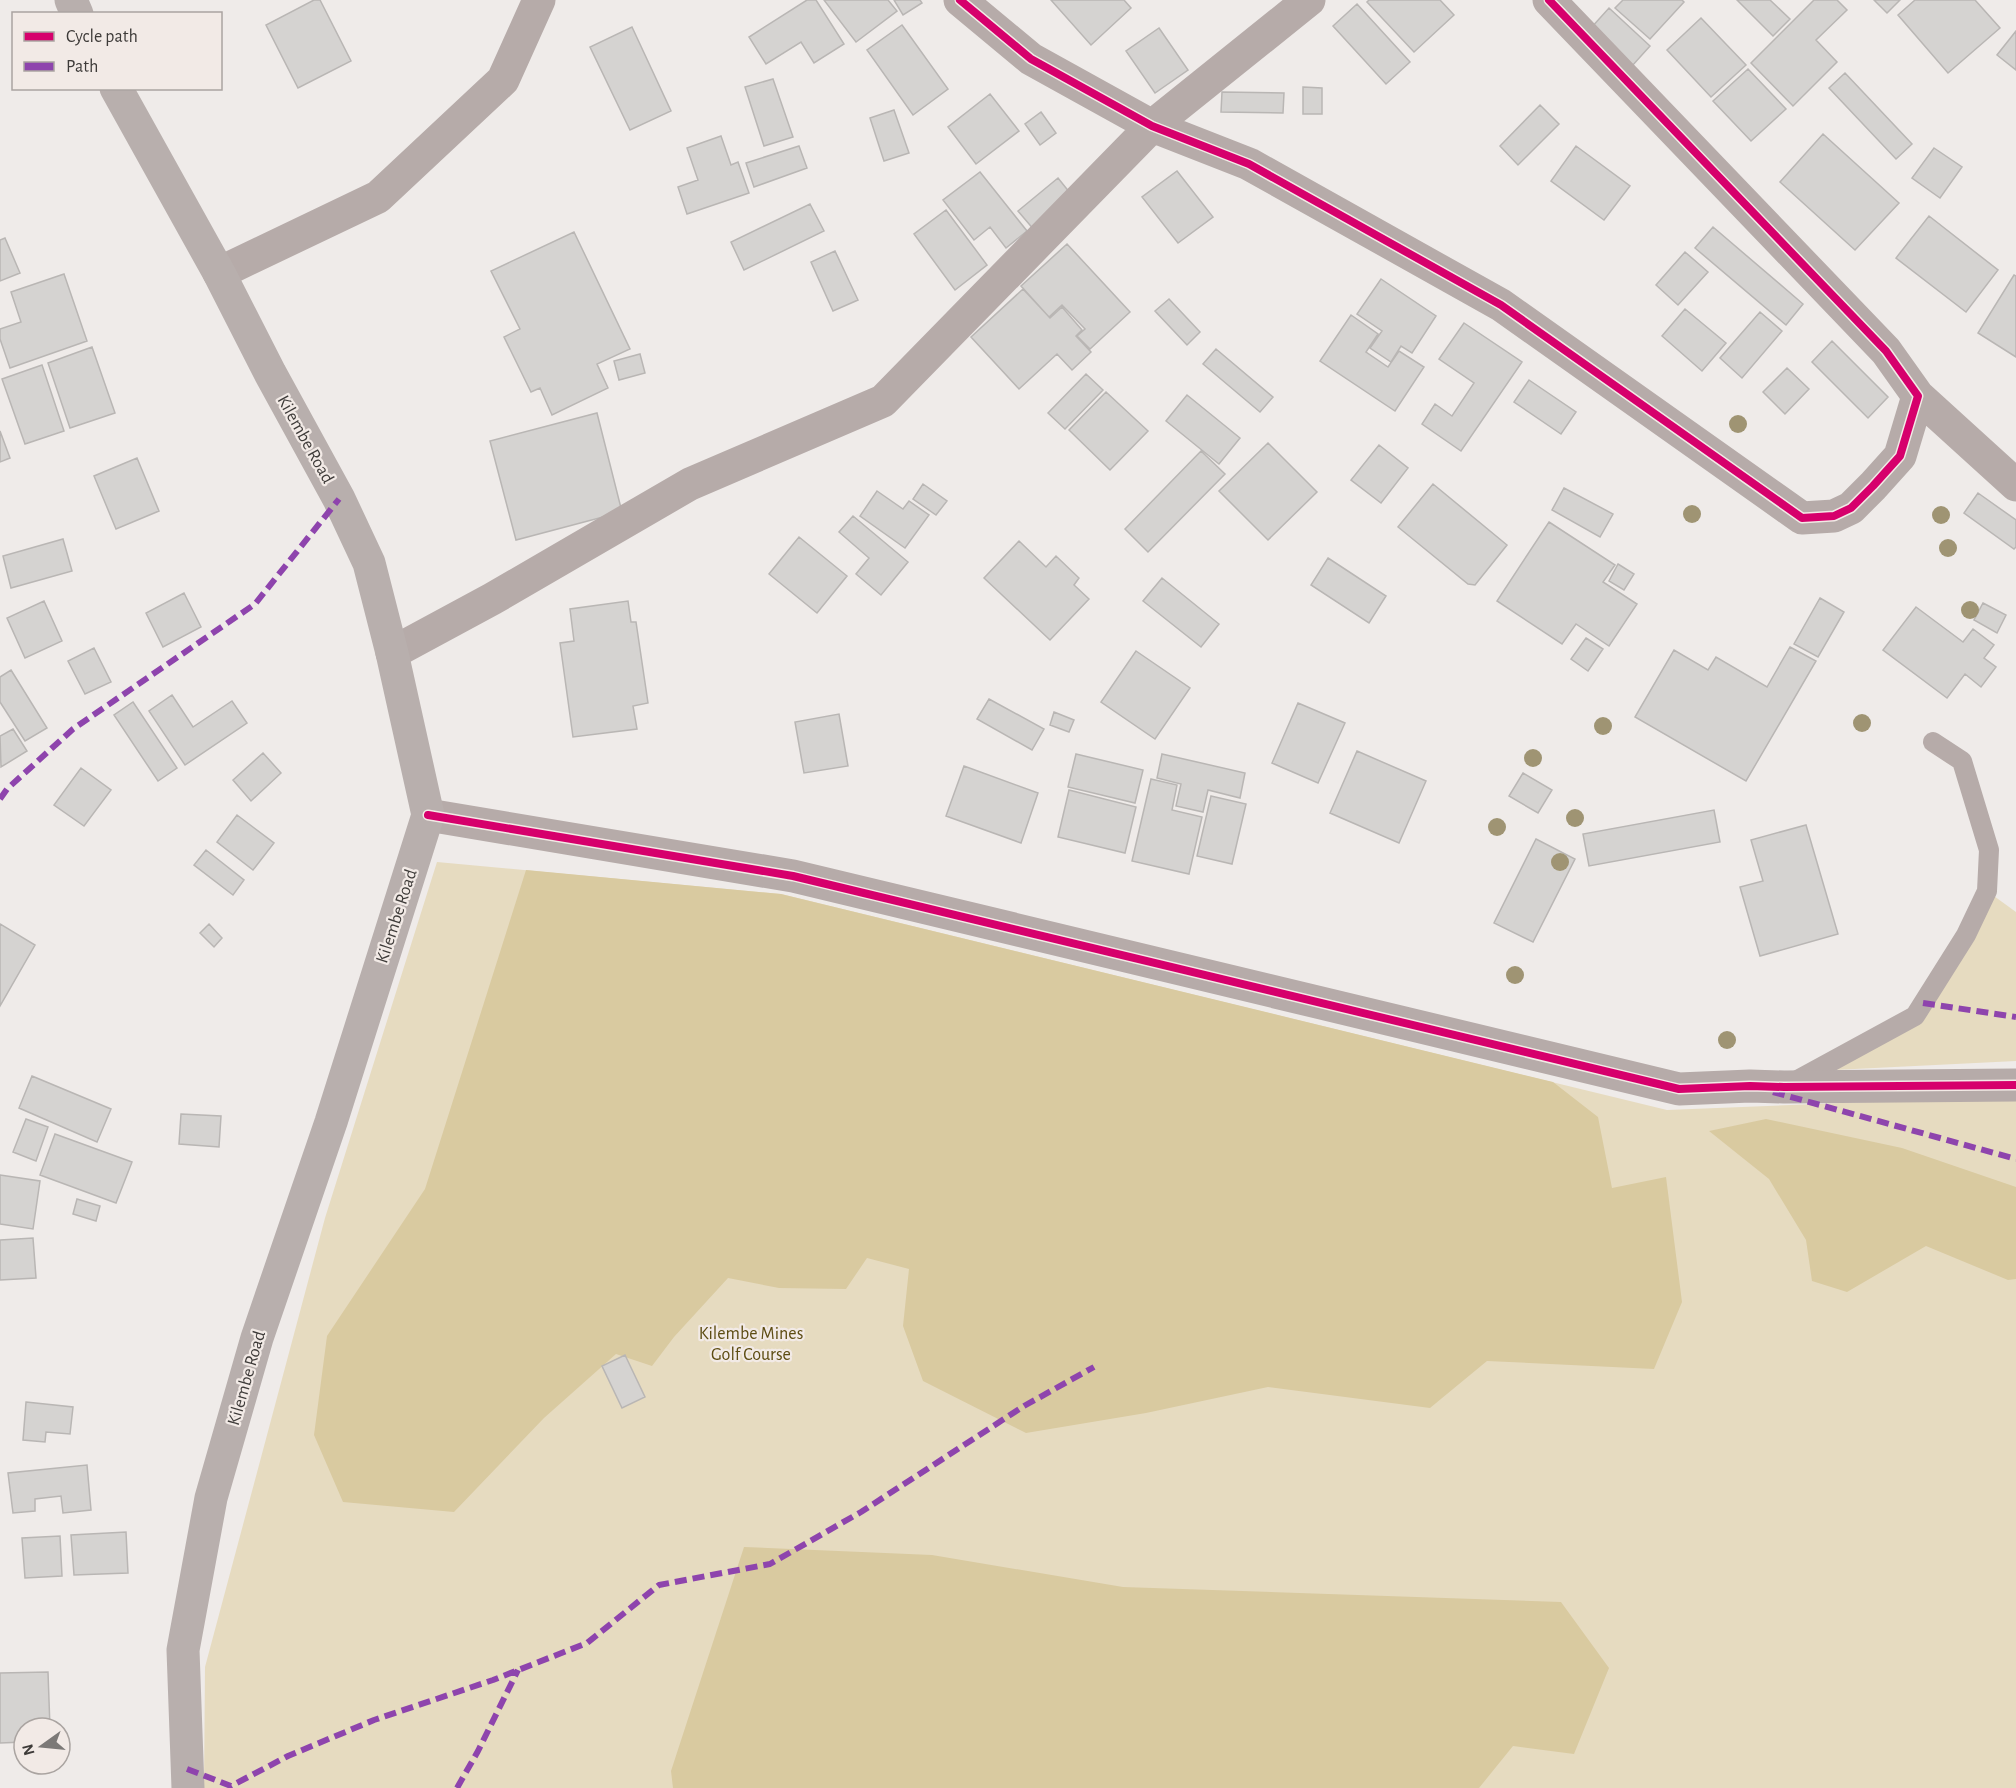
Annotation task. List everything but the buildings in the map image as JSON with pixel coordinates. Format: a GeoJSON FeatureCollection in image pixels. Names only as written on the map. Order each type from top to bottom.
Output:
{"type":"FeatureCollection","features":[{"type":"Feature","properties":{"kind":"main road","name":"Kilembe Road"},"geometry":{"type":"LineString","coordinates":[[117,90],[219,273],[270,373],[339,499],[369,563],[392,653],[428,815],[331,1122],[257,1338],[211,1498],[183,1650],[188,1788]]}},
{"type":"Feature","properties":{"kind":"street"},"geometry":{"type":"LineString","coordinates":[[219,273],[378,197],[503,80],[539,0]]}},
{"type":"Feature","properties":{"kind":"street"},"geometry":{"type":"LineString","coordinates":[[960,0],[1031,59],[1152,126],[1249,164],[1501,305],[1802,518],[1834,516],[1851,508],[1873,486],[1900,456],[1918,396]]}},
{"type":"Feature","properties":{"kind":"street"},"geometry":{"type":"LineString","coordinates":[[392,653],[492,599],[690,484],[883,401],[1152,126],[1310,0]]}},
{"type":"Feature","properties":{"kind":"street"},"geometry":{"type":"LineString","coordinates":[[1549,0],[1886,351],[1918,396],[2016,485]]}},
{"type":"Feature","properties":{"kind":"street"},"geometry":{"type":"LineString","coordinates":[[428,815],[793,876],[1679,1089],[1750,1086],[1784,1088],[2016,1085]]}},
{"type":"Feature","properties":{"kind":"lane"},"geometry":{"type":"LineString","coordinates":[[1784,1088],[1915,1016],[1966,935],[1987,891],[1989,850],[1962,761],[1933,742]]}},
{"type":"Feature","properties":{"kind":"green space","name":"Kilembe Mines Golf Course"},"geometry":{"type":"Polygon","coordinates":[[[437,862],[781,894],[1667,1110],[2016,1096],[2016,1788],[204,1788],[205,1667],[325,1218],[437,862]]]}},
{"type":"Feature","properties":{"kind":"green space"},"geometry":{"type":"Polygon","coordinates":[[[1987,891],[2016,912],[2016,1061],[1814,1071],[1923,1003],[1987,891]]]}},
{"type":"Feature","properties":{"kind":"shaded area"},"geometry":{"type":"Polygon","coordinates":[[[526,870],[781,894],[1553,1082],[1598,1117],[1612,1188],[1666,1177],[1682,1302],[1654,1369],[1487,1361],[1430,1408],[1268,1387],[1146,1413],[1026,1433],[923,1381],[903,1326],[909,1269],[867,1258],[846,1289],[779,1288],[728,1278],[674,1337],[652,1366],[616,1354],[544,1418],[454,1512],[343,1502],[314,1435],[327,1336],[425,1189],[526,870]]]}},
{"type":"Feature","properties":{"kind":"shaded area"},"geometry":{"type":"Polygon","coordinates":[[[1766,1119],[1902,1148],[2016,1187],[2016,1279],[2008,1280],[1926,1246],[1847,1292],[1812,1281],[1806,1240],[1769,1179],[1709,1131],[1766,1119]]]}},
{"type":"Feature","properties":{"kind":"shaded area"},"geometry":{"type":"Polygon","coordinates":[[[744,1547],[932,1555],[1123,1587],[1561,1602],[1609,1668],[1574,1754],[1513,1746],[1479,1788],[673,1788],[671,1771],[744,1547]]]}},
{"type":"Feature","properties":{"kind":"marked path"},"geometry":{"type":"LineString","coordinates":[[0,799],[7,789],[73,729],[255,604],[339,499]]}},
{"type":"Feature","properties":{"kind":"marked path"},"geometry":{"type":"LineString","coordinates":[[1923,1003],[2016,1017]]}},
{"type":"Feature","properties":{"kind":"marked path"},"geometry":{"type":"LineString","coordinates":[[1773,1092],[2016,1159]]}},
{"type":"Feature","properties":{"kind":"marked path"},"geometry":{"type":"LineString","coordinates":[[187,1769],[231,1786],[288,1756],[374,1720],[493,1680],[587,1643],[659,1585],[770,1564],[861,1512],[1024,1406],[1094,1367]]}},
{"type":"Feature","properties":{"kind":"marked path"},"geometry":{"type":"LineString","coordinates":[[457,1788],[518,1670]]}},
{"type":"Feature","properties":{"kind":"cycle path"},"geometry":{"type":"LineString","coordinates":[[960,0],[1031,59],[1152,126],[1249,164],[1501,305],[1802,518],[1834,516],[1851,508],[1900,456],[1918,396],[1886,351],[1549,0]]}},
{"type":"Feature","properties":{"kind":"cycle path"},"geometry":{"type":"LineString","coordinates":[[428,815],[793,876],[1679,1089],[1750,1086],[2016,1085]]}}]}
